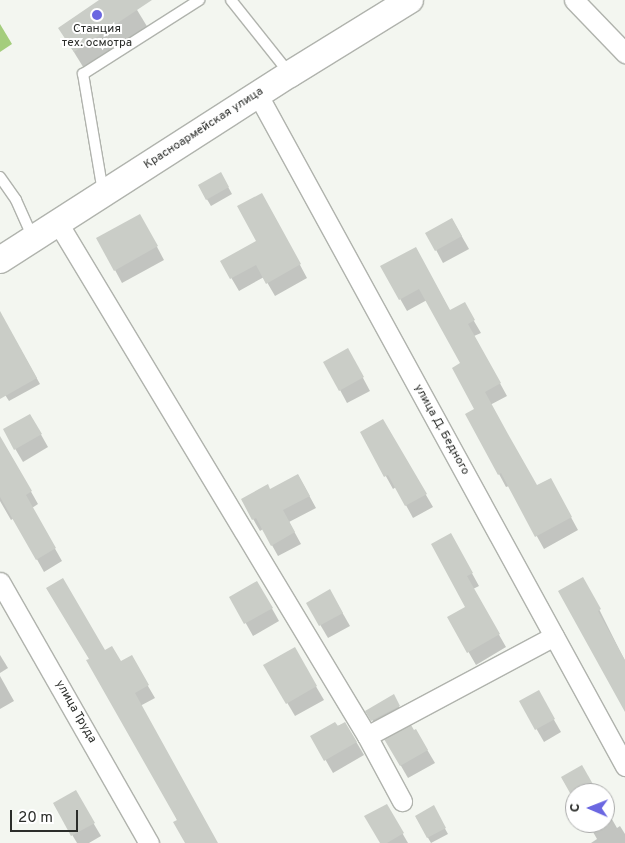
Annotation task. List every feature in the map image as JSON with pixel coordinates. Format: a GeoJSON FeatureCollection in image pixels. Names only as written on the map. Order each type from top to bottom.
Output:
{"type":"FeatureCollection","features":[{"type":"Feature","properties":{"kind":"main road","name":"Красноармейская улица"},"geometry":{"type":"LineString","coordinates":[[0,260],[290,74],[410,0]]}},
{"type":"Feature","properties":{"kind":"street"},"geometry":{"type":"LineString","coordinates":[[574,0],[625,54]]}},
{"type":"Feature","properties":{"kind":"street","name":"улица Д. Бедного"},"geometry":{"type":"LineString","coordinates":[[258,95],[625,766]]}},
{"type":"Feature","properties":{"kind":"street"},"geometry":{"type":"LineString","coordinates":[[58,223],[367,736],[402,800]]}},
{"type":"Feature","properties":{"kind":"street","name":"улица Труда"},"geometry":{"type":"LineString","coordinates":[[0,582],[149,843]]}},
{"type":"Feature","properties":{"kind":"street"},"geometry":{"type":"LineString","coordinates":[[367,736],[554,636]]}},
{"type":"Feature","properties":{"kind":"lane"},"geometry":{"type":"LineString","coordinates":[[103,194],[84,74],[199,0]]}},
{"type":"Feature","properties":{"kind":"lane"},"geometry":{"type":"LineString","coordinates":[[231,0],[290,74]]}},
{"type":"Feature","properties":{"kind":"lane"},"geometry":{"type":"LineString","coordinates":[[0,178],[16,200],[33,239]]}},
{"type":"Feature","properties":{"kind":"green space"},"geometry":{"type":"Polygon","coordinates":[[[0,24],[12,44],[0,52],[0,24]]]}},
{"type":"Feature","properties":{"kind":"building"},"geometry":{"type":"Polygon","coordinates":[[[99,0],[152,0],[74,52],[58,28],[99,0]]]}},
{"type":"Feature","properties":{"kind":"building"},"geometry":{"type":"Polygon","coordinates":[[[221,172],[229,187],[206,200],[198,185],[221,172]]]}},
{"type":"Feature","properties":{"kind":"building"},"geometry":{"type":"Polygon","coordinates":[[[262,193],[301,264],[266,284],[256,265],[230,279],[220,261],[256,241],[237,206],[262,193]]]}},
{"type":"Feature","properties":{"kind":"building"},"geometry":{"type":"Polygon","coordinates":[[[140,214],[158,246],[114,271],[96,238],[140,214]]]}},
{"type":"Feature","properties":{"kind":"building"},"geometry":{"type":"Polygon","coordinates":[[[452,218],[462,236],[435,251],[425,233],[452,218]]]}},
{"type":"Feature","properties":{"kind":"building"},"geometry":{"type":"Polygon","coordinates":[[[416,247],[450,310],[465,302],[475,320],[468,324],[501,383],[485,392],[537,485],[551,478],[572,517],[535,537],[501,473],[498,475],[465,414],[474,409],[452,368],[460,363],[419,289],[399,300],[380,266],[416,247]]]}},
{"type":"Feature","properties":{"kind":"building"},"geometry":{"type":"Polygon","coordinates":[[[0,311],[37,378],[0,399],[0,311]]]}},
{"type":"Feature","properties":{"kind":"building"},"geometry":{"type":"Polygon","coordinates":[[[348,348],[364,377],[339,391],[323,362],[348,348]]]}},
{"type":"Feature","properties":{"kind":"building"},"geometry":{"type":"Polygon","coordinates":[[[30,414],[42,434],[14,450],[3,429],[30,414]]]}},
{"type":"Feature","properties":{"kind":"building"},"geometry":{"type":"Polygon","coordinates":[[[383,419],[427,494],[405,506],[388,475],[384,477],[360,432],[383,419]]]}},
{"type":"Feature","properties":{"kind":"building"},"geometry":{"type":"Polygon","coordinates":[[[0,436],[32,491],[26,495],[56,548],[36,560],[0,497],[0,436]]]}},
{"type":"Feature","properties":{"kind":"building"},"geometry":{"type":"Polygon","coordinates":[[[298,474],[310,496],[283,510],[295,532],[271,546],[256,518],[252,520],[241,499],[268,484],[270,489],[298,474]]]}},
{"type":"Feature","properties":{"kind":"building"},"geometry":{"type":"Polygon","coordinates":[[[451,533],[473,573],[467,576],[500,634],[467,653],[447,617],[465,607],[431,544],[451,533]]]}},
{"type":"Feature","properties":{"kind":"building"},"geometry":{"type":"Polygon","coordinates":[[[583,577],[601,609],[598,611],[625,660],[625,712],[558,591],[583,577]]]}},
{"type":"Feature","properties":{"kind":"building"},"geometry":{"type":"Polygon","coordinates":[[[63,578],[105,650],[112,646],[121,661],[132,655],[149,685],[135,693],[218,843],[185,843],[173,822],[177,820],[86,660],[89,659],[46,588],[63,578]]]}},
{"type":"Feature","properties":{"kind":"building"},"geometry":{"type":"Polygon","coordinates":[[[257,581],[273,608],[244,624],[229,597],[257,581]]]}},
{"type":"Feature","properties":{"kind":"building"},"geometry":{"type":"Polygon","coordinates":[[[330,589],[343,613],[319,626],[306,603],[330,589]]]}},
{"type":"Feature","properties":{"kind":"building"},"geometry":{"type":"Polygon","coordinates":[[[295,647],[317,686],[286,704],[263,665],[295,647]]]}},
{"type":"Feature","properties":{"kind":"building"},"geometry":{"type":"Polygon","coordinates":[[[539,690],[555,719],[535,730],[519,701],[539,690]]]}},
{"type":"Feature","properties":{"kind":"building"},"geometry":{"type":"Polygon","coordinates":[[[394,694],[400,706],[371,721],[365,711],[394,694]]]}},
{"type":"Feature","properties":{"kind":"building"},"geometry":{"type":"Polygon","coordinates":[[[335,722],[338,726],[345,722],[357,742],[324,761],[310,736],[335,722]]]}},
{"type":"Feature","properties":{"kind":"building"},"geometry":{"type":"Polygon","coordinates":[[[411,725],[414,730],[416,729],[428,750],[400,766],[384,739],[411,725]]]}},
{"type":"Feature","properties":{"kind":"building"},"geometry":{"type":"Polygon","coordinates":[[[582,765],[592,783],[565,784],[561,777],[582,765]]]}},
{"type":"Feature","properties":{"kind":"building"},"geometry":{"type":"Polygon","coordinates":[[[76,790],[95,823],[71,836],[53,803],[76,790]]]}},
{"type":"Feature","properties":{"kind":"building"},"geometry":{"type":"Polygon","coordinates":[[[387,804],[404,833],[387,843],[380,843],[364,816],[387,804]]]}},
{"type":"Feature","properties":{"kind":"building"},"geometry":{"type":"Polygon","coordinates":[[[434,805],[446,828],[427,838],[415,816],[434,805]]]}},
{"type":"Feature","properties":{"kind":"place","name":"Станция тех. осмотра"},"geometry":{"type":"Point","coordinates":[97,15]}}]}
